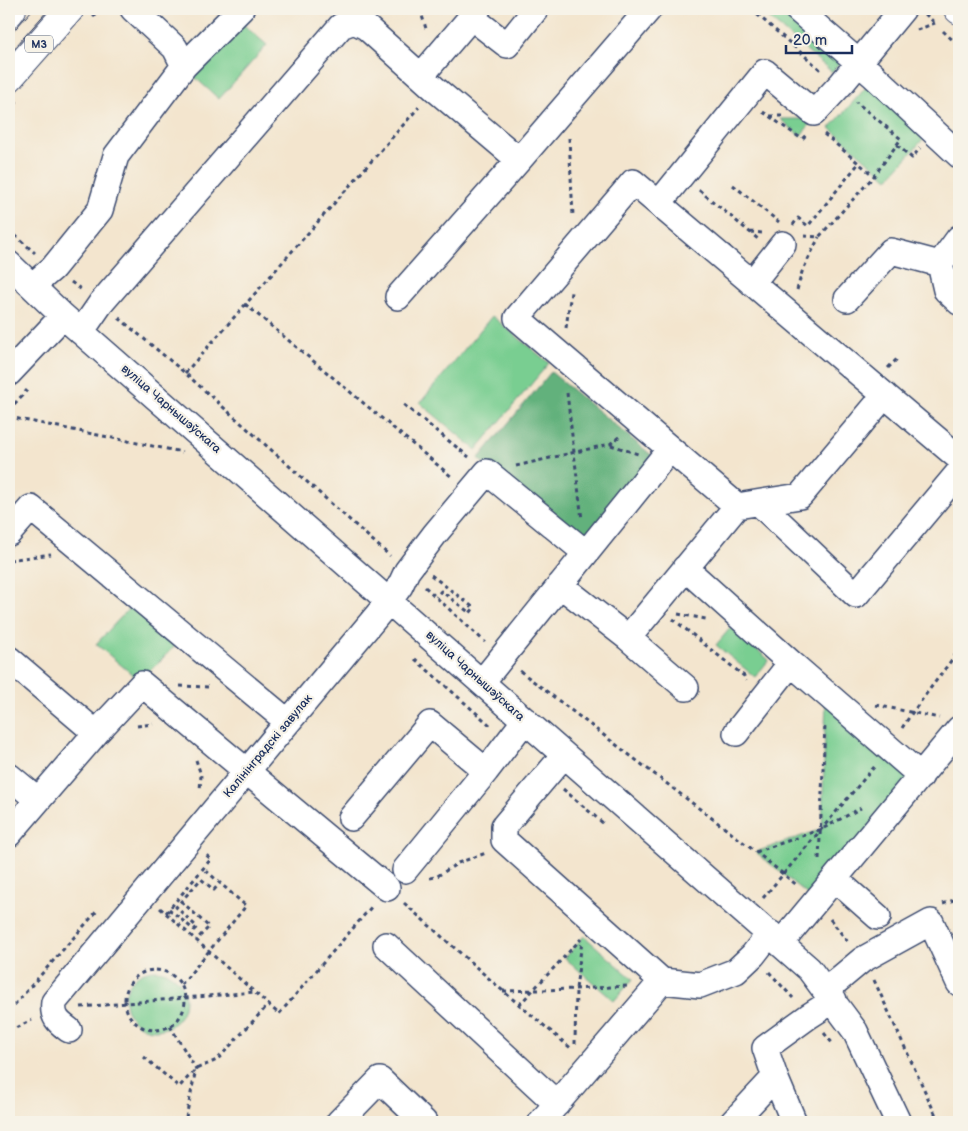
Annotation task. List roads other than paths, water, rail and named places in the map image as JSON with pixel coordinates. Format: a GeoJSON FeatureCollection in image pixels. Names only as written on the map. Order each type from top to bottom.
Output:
{"type":"FeatureCollection","features":[{"type":"Feature","properties":{"kind":"main road"},"geometry":{"type":"LineString","coordinates":[[9,13],[12,9]]}},
{"type":"Feature","properties":{"kind":"main road","name":"М3"},"geometry":{"type":"LineString","coordinates":[[9,78],[70,9]]}},
{"type":"Feature","properties":{"kind":"street"},"geometry":{"type":"LineString","coordinates":[[132,9],[174,48],[184,66]]}},
{"type":"Feature","properties":{"kind":"street"},"geometry":{"type":"LineString","coordinates":[[32,286],[53,268],[100,210],[116,156],[184,66],[241,9]]}},
{"type":"Feature","properties":{"kind":"street"},"geometry":{"type":"LineString","coordinates":[[428,82],[475,13],[507,45],[536,9]]}},
{"type":"Feature","properties":{"kind":"street"},"geometry":{"type":"LineString","coordinates":[[398,297],[649,9]]}},
{"type":"Feature","properties":{"kind":"street"},"geometry":{"type":"LineString","coordinates":[[797,9],[959,154]]}},
{"type":"Feature","properties":{"kind":"street"},"geometry":{"type":"LineString","coordinates":[[658,203],[765,72],[814,113],[859,63],[903,9]]}},
{"type":"Feature","properties":{"kind":"street"},"geometry":{"type":"LineString","coordinates":[[81,332],[101,303],[341,26],[354,21],[366,27],[519,160]]}},
{"type":"Feature","properties":{"kind":"street"},"geometry":{"type":"LineString","coordinates":[[959,458],[633,182],[517,318],[670,449],[748,505],[856,595],[959,472]]}},
{"type":"Feature","properties":{"kind":"street"},"geometry":{"type":"LineString","coordinates":[[752,283],[782,237]]}},
{"type":"Feature","properties":{"kind":"street"},"geometry":{"type":"LineString","coordinates":[[959,238],[940,264],[946,290],[959,302]]}},
{"type":"Feature","properties":{"kind":"street"},"geometry":{"type":"LineString","coordinates":[[847,299],[891,251],[940,264]]}},
{"type":"Feature","properties":{"kind":"street","name":"вуліца Чарнышэўскага"},"geometry":{"type":"LineString","coordinates":[[9,264],[81,332],[390,600],[809,969],[855,1031],[898,1122]]}},
{"type":"Feature","properties":{"kind":"street"},"geometry":{"type":"LineString","coordinates":[[9,373],[63,316]]}},
{"type":"Feature","properties":{"kind":"street"},"geometry":{"type":"LineString","coordinates":[[628,638],[685,568],[748,505],[800,496],[885,395]]}},
{"type":"Feature","properties":{"kind":"street"},"geometry":{"type":"LineString","coordinates":[[482,682],[670,449]]}},
{"type":"Feature","properties":{"kind":"street","name":"Калінінградскі завулак"},"geometry":{"type":"LineString","coordinates":[[69,1030],[56,1020],[52,1010],[54,1002],[390,600],[400,586],[407,571],[478,484],[586,553]]}},
{"type":"Feature","properties":{"kind":"street"},"geometry":{"type":"LineString","coordinates":[[9,534],[31,508],[288,722]]}},
{"type":"Feature","properties":{"kind":"street"},"geometry":{"type":"LineString","coordinates":[[685,568],[791,664],[921,776]]}},
{"type":"Feature","properties":{"kind":"street"},"geometry":{"type":"LineString","coordinates":[[560,585],[628,638],[686,688]]}},
{"type":"Feature","properties":{"kind":"street"},"geometry":{"type":"LineString","coordinates":[[9,659],[96,733]]}},
{"type":"Feature","properties":{"kind":"street"},"geometry":{"type":"LineString","coordinates":[[736,733],[791,664]]}},
{"type":"Feature","properties":{"kind":"street"},"geometry":{"type":"LineString","coordinates":[[9,834],[96,733],[142,684],[387,888]]}},
{"type":"Feature","properties":{"kind":"street"},"geometry":{"type":"LineString","coordinates":[[414,874],[486,771],[525,720]]}},
{"type":"Feature","properties":{"kind":"street"},"geometry":{"type":"LineString","coordinates":[[351,818],[430,724],[486,771]]}},
{"type":"Feature","properties":{"kind":"street"},"geometry":{"type":"LineString","coordinates":[[564,755],[504,826],[504,840],[662,981],[700,984],[736,971],[753,954],[776,938],[827,872],[921,776],[950,724]]}},
{"type":"Feature","properties":{"kind":"street"},"geometry":{"type":"LineString","coordinates":[[9,776],[38,800]]}},
{"type":"Feature","properties":{"kind":"street"},"geometry":{"type":"LineString","coordinates":[[827,872],[878,917]]}},
{"type":"Feature","properties":{"kind":"street"},"geometry":{"type":"LineString","coordinates":[[794,1122],[765,1048],[809,1016],[862,960],[931,922],[959,983]]}},
{"type":"Feature","properties":{"kind":"street"},"geometry":{"type":"LineString","coordinates":[[386,945],[549,1113],[662,981]]}},
{"type":"Feature","properties":{"kind":"street"},"geometry":{"type":"LineString","coordinates":[[733,1122],[775,1077]]}},
{"type":"Feature","properties":{"kind":"street"},"geometry":{"type":"LineString","coordinates":[[339,1122],[380,1080],[424,1122]]}},
{"type":"Feature","properties":{"kind":"tram line"},"geometry":{"type":"LineString","coordinates":[[9,36],[33,9]]}},
{"type":"Feature","properties":{"kind":"tram line"},"geometry":{"type":"LineString","coordinates":[[9,54],[49,9]]}}]}
